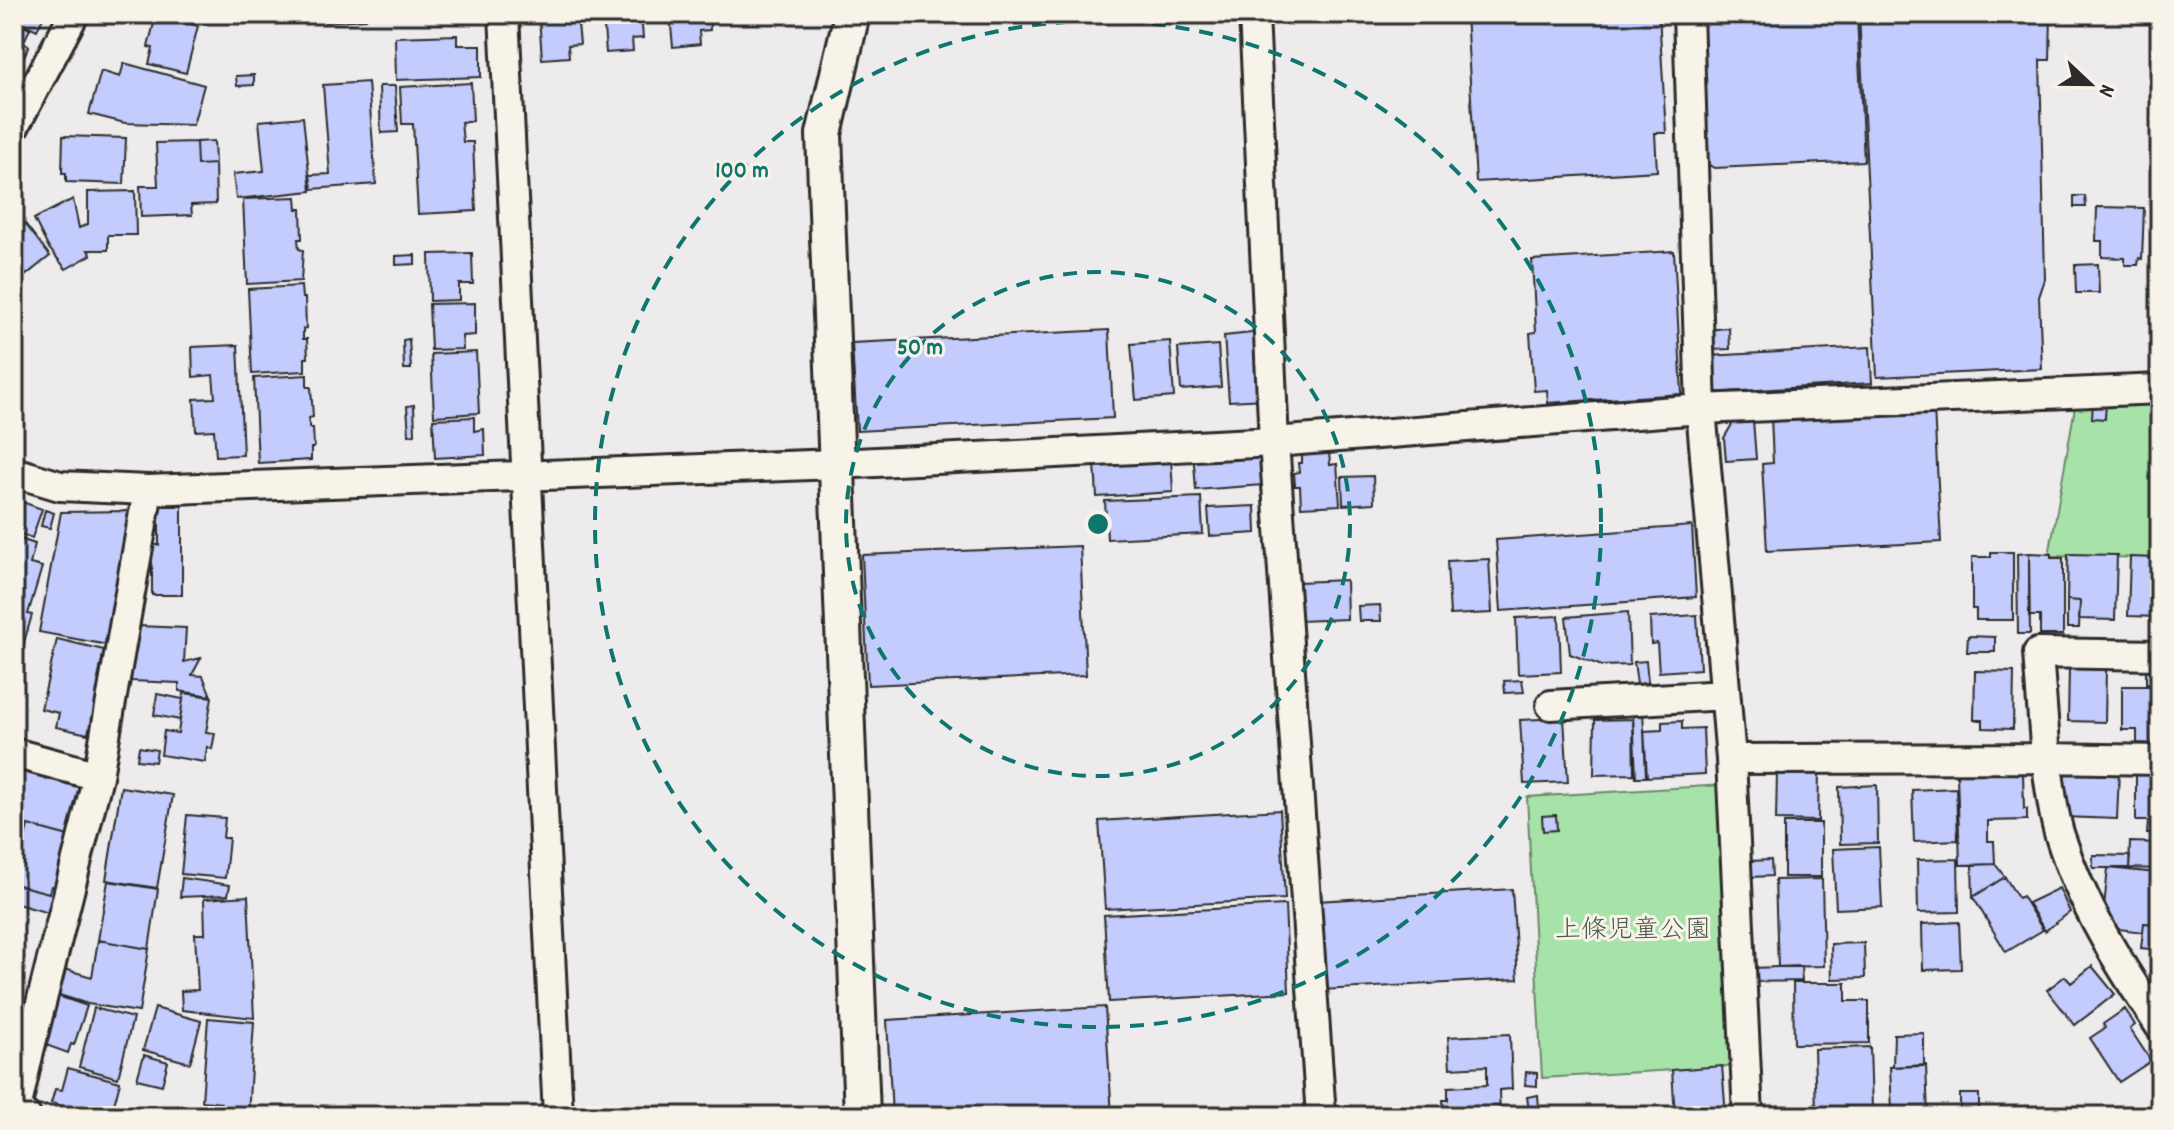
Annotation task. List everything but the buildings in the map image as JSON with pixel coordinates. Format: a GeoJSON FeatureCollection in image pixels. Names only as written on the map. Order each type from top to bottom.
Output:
{"type":"FeatureCollection","features":[{"type":"Feature","properties":{"kind":"street"},"geometry":{"type":"LineString","coordinates":[[14,127],[74,14]]}},
{"type":"Feature","properties":{"kind":"street"},"geometry":{"type":"LineString","coordinates":[[504,14],[558,1116]]}},
{"type":"Feature","properties":{"kind":"street"},"geometry":{"type":"LineString","coordinates":[[852,14],[824,134],[862,1116]]}},
{"type":"Feature","properties":{"kind":"street"},"geometry":{"type":"LineString","coordinates":[[1254,14],[1274,442],[1321,1116]]}},
{"type":"Feature","properties":{"kind":"street"},"geometry":{"type":"LineString","coordinates":[[1688,14],[1701,409],[1731,759],[1748,1116]]}},
{"type":"Feature","properties":{"kind":"street"},"geometry":{"type":"LineString","coordinates":[[14,472],[60,486],[148,490],[836,464],[1274,442],[1701,409],[2160,389]]}},
{"type":"Feature","properties":{"kind":"street"},"geometry":{"type":"LineString","coordinates":[[19,1115],[21,1049],[98,776],[148,490]]}},
{"type":"Feature","properties":{"kind":"street"},"geometry":{"type":"LineString","coordinates":[[2160,655],[2038,653],[2046,758],[2059,833],[2085,903],[2160,1026]]}},
{"type":"Feature","properties":{"kind":"street"},"geometry":{"type":"LineString","coordinates":[[1551,705],[1725,695]]}},
{"type":"Feature","properties":{"kind":"street"},"geometry":{"type":"LineString","coordinates":[[14,753],[98,776]]}},
{"type":"Feature","properties":{"kind":"street"},"geometry":{"type":"LineString","coordinates":[[1731,759],[2160,760]]}},
{"type":"Feature","properties":{"kind":"green space"},"geometry":{"type":"Polygon","coordinates":[[[2076,401],[2160,405],[2160,558],[2049,556],[2076,401]]]}},
{"type":"Feature","properties":{"kind":"green space","name":"上條児童公園"},"geometry":{"type":"Polygon","coordinates":[[[1723,785],[1739,1066],[1542,1078],[1527,797],[1723,785]]]}}]}
